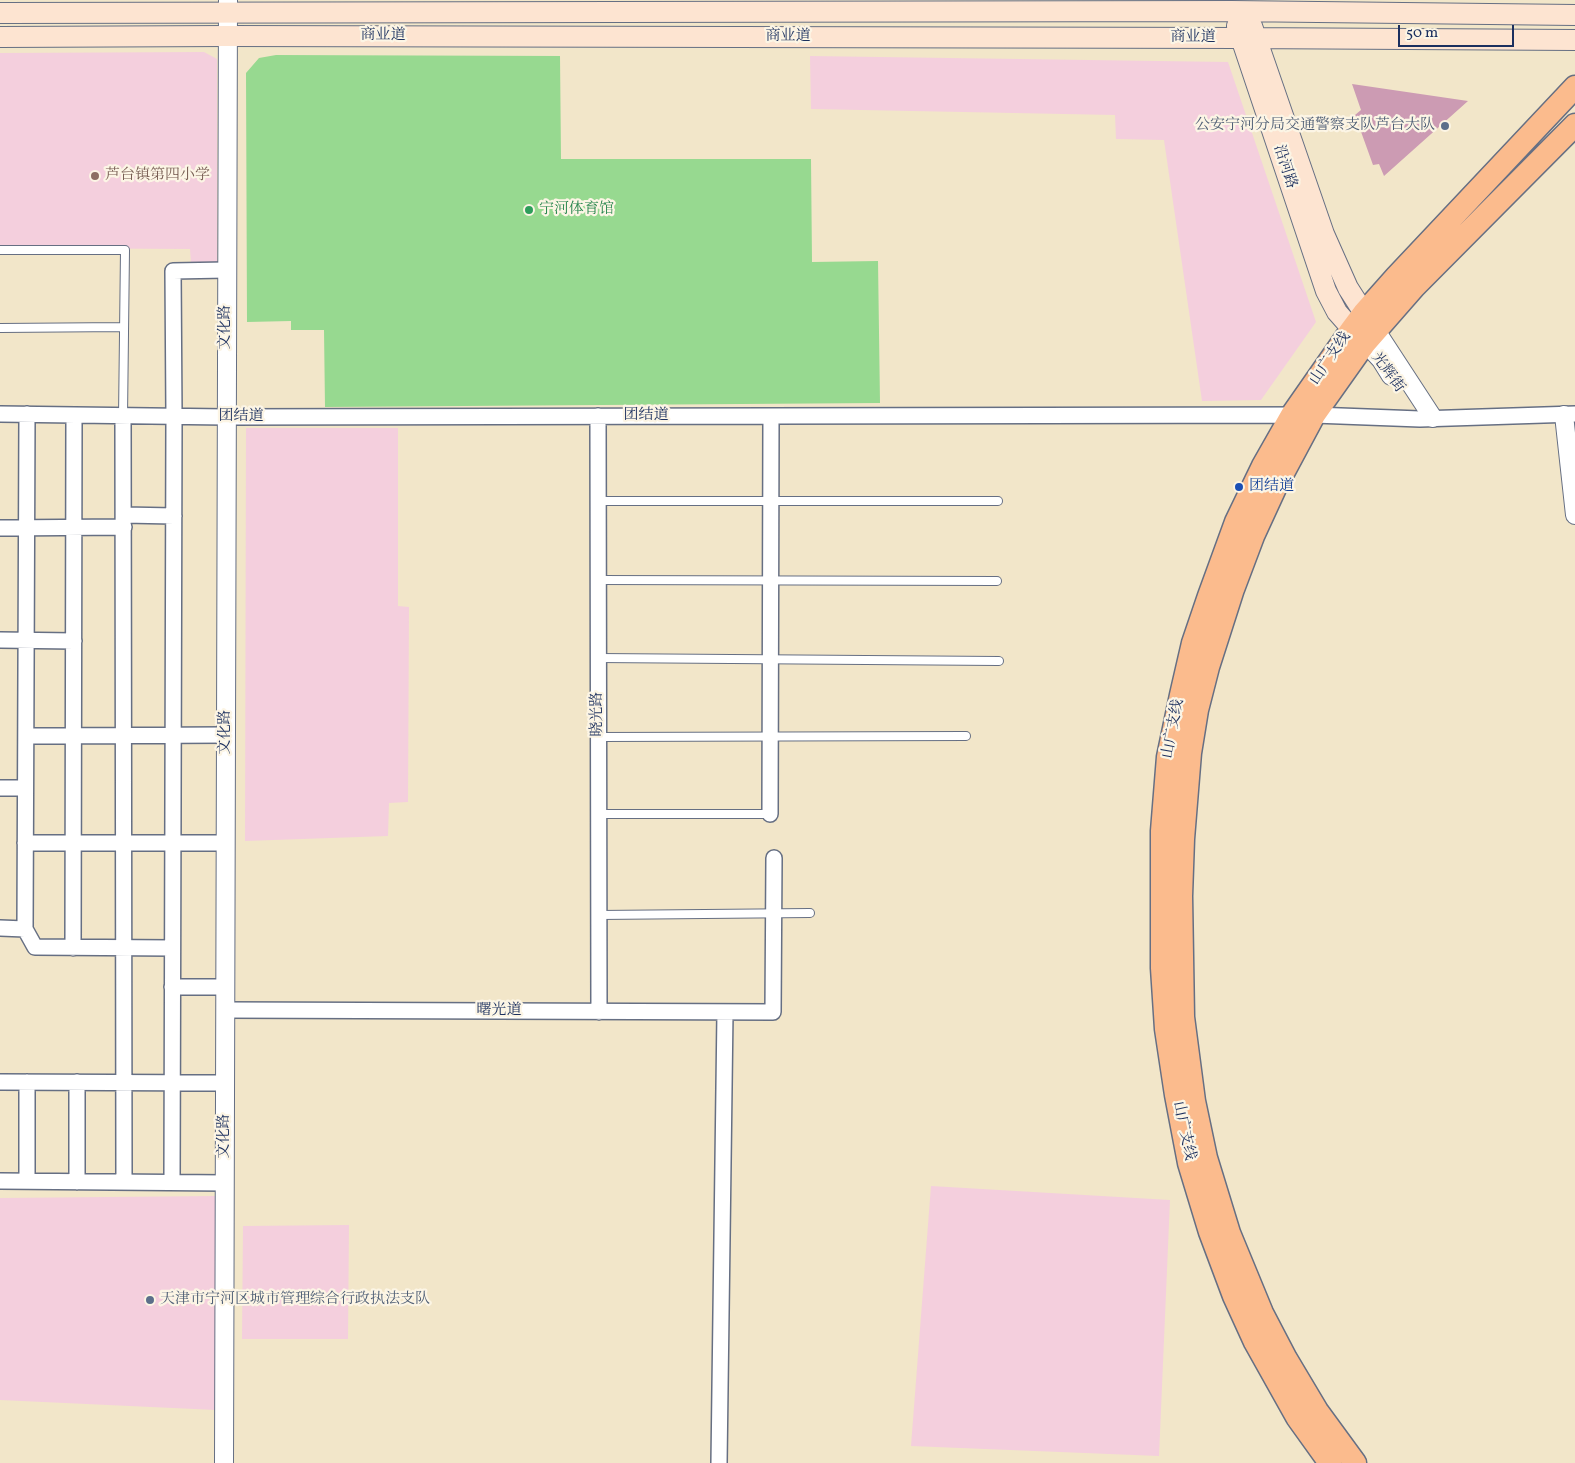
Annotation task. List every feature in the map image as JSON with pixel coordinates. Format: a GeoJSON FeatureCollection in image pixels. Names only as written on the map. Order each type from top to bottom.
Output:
{"type":"FeatureCollection","features":[{"type":"Feature","properties":{"kind":"main road","name":"商业道"},"geometry":{"type":"LineString","coordinates":[[0,13],[228,6],[1238,6],[1575,15]]}},
{"type":"Feature","properties":{"kind":"main road","name":"沿河路"},"geometry":{"type":"LineString","coordinates":[[1238,6],[1324,234],[1364,329]]}},
{"type":"Feature","properties":{"kind":"main road","name":"商业道"},"geometry":{"type":"LineString","coordinates":[[0,37],[1575,40]]}},
{"type":"Feature","properties":{"kind":"main road","name":"山广支线"},"geometry":{"type":"LineString","coordinates":[[1355,1463],[1317,1411],[1286,1359],[1262,1313],[1229,1232],[1206,1158],[1196,1111],[1183,1017],[1181,896],[1183,839],[1190,752],[1197,710],[1218,632],[1250,545],[1276,486],[1314,415],[1396,277],[1575,87]]}},
{"type":"Feature","properties":{"kind":"main road","name":"山广支线"},"geometry":{"type":"LineString","coordinates":[[1330,1463],[1297,1417],[1255,1342],[1234,1296],[1210,1232],[1189,1163],[1166,1030],[1162,968],[1162,831],[1168,757],[1193,643],[1208,596],[1236,522],[1263,466],[1292,415],[1364,329],[1414,287],[1575,125]]}},
{"type":"Feature","properties":{"kind":"street","name":"文化路"},"geometry":{"type":"LineString","coordinates":[[224,1463],[228,6]]}},
{"type":"Feature","properties":{"kind":"street"},"geometry":{"type":"LineString","coordinates":[[172,1182],[173,271],[226,270]]}},
{"type":"Feature","properties":{"kind":"street","name":"光辉街"},"geometry":{"type":"LineString","coordinates":[[1364,329],[1381,360],[1426,419]]}},
{"type":"Feature","properties":{"kind":"street","name":"团结道"},"geometry":{"type":"LineString","coordinates":[[0,414],[226,417],[1314,415],[1426,419],[1571,415]]}},
{"type":"Feature","properties":{"kind":"street"},"geometry":{"type":"LineString","coordinates":[[27,414],[25,928],[35,947],[172,948]]}},
{"type":"Feature","properties":{"kind":"street"},"geometry":{"type":"LineString","coordinates":[[1571,415],[1575,515]]}},
{"type":"Feature","properties":{"kind":"street"},"geometry":{"type":"LineString","coordinates":[[73,948],[74,416]]}},
{"type":"Feature","properties":{"kind":"street"},"geometry":{"type":"LineString","coordinates":[[124,416],[124,1182]]}},
{"type":"Feature","properties":{"kind":"street","name":"晓光路"},"geometry":{"type":"LineString","coordinates":[[598,416],[599,1012]]}},
{"type":"Feature","properties":{"kind":"street"},"geometry":{"type":"LineString","coordinates":[[770,814],[771,416]]}},
{"type":"Feature","properties":{"kind":"street"},"geometry":{"type":"LineString","coordinates":[[0,528],[74,528],[174,516]]}},
{"type":"Feature","properties":{"kind":"street"},"geometry":{"type":"LineString","coordinates":[[0,640],[74,641]]}},
{"type":"Feature","properties":{"kind":"street"},"geometry":{"type":"LineString","coordinates":[[26,736],[124,737],[226,734]]}},
{"type":"Feature","properties":{"kind":"street"},"geometry":{"type":"LineString","coordinates":[[0,788],[26,788]]}},
{"type":"Feature","properties":{"kind":"street"},"geometry":{"type":"LineString","coordinates":[[25,843],[225,843]]}},
{"type":"Feature","properties":{"kind":"street"},"geometry":{"type":"LineString","coordinates":[[774,858],[774,913]]}},
{"type":"Feature","properties":{"kind":"street","name":"曙光道"},"geometry":{"type":"LineString","coordinates":[[225,1010],[773,1012],[774,913]]}},
{"type":"Feature","properties":{"kind":"street"},"geometry":{"type":"LineString","coordinates":[[0,928],[25,928]]}},
{"type":"Feature","properties":{"kind":"street"},"geometry":{"type":"LineString","coordinates":[[172,986],[225,987]]}},
{"type":"Feature","properties":{"kind":"street"},"geometry":{"type":"LineString","coordinates":[[719,1463],[725,1012]]}},
{"type":"Feature","properties":{"kind":"street"},"geometry":{"type":"LineString","coordinates":[[0,1082],[225,1083]]}},
{"type":"Feature","properties":{"kind":"street"},"geometry":{"type":"LineString","coordinates":[[27,1082],[27,1181]]}},
{"type":"Feature","properties":{"kind":"street"},"geometry":{"type":"LineString","coordinates":[[77,1182],[78,1082]]}},
{"type":"Feature","properties":{"kind":"street"},"geometry":{"type":"LineString","coordinates":[[0,1181],[225,1183]]}},
{"type":"Feature","properties":{"kind":"lane"},"geometry":{"type":"LineString","coordinates":[[0,250],[125,250],[124,416]]}},
{"type":"Feature","properties":{"kind":"lane"},"geometry":{"type":"LineString","coordinates":[[0,328],[124,327]]}},
{"type":"Feature","properties":{"kind":"lane"},"geometry":{"type":"LineString","coordinates":[[598,501],[998,500]]}},
{"type":"Feature","properties":{"kind":"lane"},"geometry":{"type":"LineString","coordinates":[[598,580],[997,581]]}},
{"type":"Feature","properties":{"kind":"lane"},"geometry":{"type":"LineString","coordinates":[[598,658],[999,661]]}},
{"type":"Feature","properties":{"kind":"lane"},"geometry":{"type":"LineString","coordinates":[[598,737],[966,736]]}},
{"type":"Feature","properties":{"kind":"lane"},"geometry":{"type":"LineString","coordinates":[[598,814],[770,814]]}},
{"type":"Feature","properties":{"kind":"lane"},"geometry":{"type":"LineString","coordinates":[[599,915],[810,913]]}},
{"type":"Feature","properties":{"kind":"shaded area","name":"芦台镇第四小学"},"geometry":{"type":"Polygon","coordinates":[[[204,52],[217,59],[217,264],[191,264],[190,249],[0,248],[0,53],[204,52]]]}},
{"type":"Feature","properties":{"kind":"shaded area"},"geometry":{"type":"Polygon","coordinates":[[[810,56],[1228,62],[1316,322],[1261,400],[1202,401],[1164,140],[1116,139],[1115,115],[811,109],[810,56]]]}},
{"type":"Feature","properties":{"kind":"shaded area"},"geometry":{"type":"Polygon","coordinates":[[[246,428],[398,428],[398,606],[409,607],[408,802],[389,803],[388,836],[245,841],[246,428]]]}},
{"type":"Feature","properties":{"kind":"shaded area"},"geometry":{"type":"Polygon","coordinates":[[[931,1186],[1170,1200],[1159,1456],[911,1446],[931,1186]]]}},
{"type":"Feature","properties":{"kind":"shaded area","name":"天津市宁河区城市管理综合行政执法支队"},"geometry":{"type":"Polygon","coordinates":[[[216,1196],[216,1410],[0,1400],[0,1198],[216,1196]]]}},
{"type":"Feature","properties":{"kind":"shaded area"},"geometry":{"type":"Polygon","coordinates":[[[349,1225],[348,1339],[242,1339],[243,1226],[349,1225]]]}},
{"type":"Feature","properties":{"kind":"green space","name":"宁河体育馆"},"geometry":{"type":"Polygon","coordinates":[[[276,55],[560,56],[561,159],[811,159],[812,262],[878,261],[880,403],[325,407],[324,330],[291,330],[291,321],[247,322],[246,73],[259,58],[276,55]]]}},
{"type":"Feature","properties":{"kind":"building"},"geometry":{"type":"Polygon","coordinates":[[[1352,84],[1468,101],[1384,176],[1379,164],[1373,165],[1355,115],[1361,110],[1352,84]]]}},
{"type":"Feature","properties":{"kind":"place","name":"公安宁河分局交通警察支队芦台大队"},"geometry":{"type":"Point","coordinates":[1445,126]}},
{"type":"Feature","properties":{"kind":"place","name":"芦台镇第四小学"},"geometry":{"type":"Point","coordinates":[95,176]}},
{"type":"Feature","properties":{"kind":"place","name":"宁河体育馆"},"geometry":{"type":"Point","coordinates":[529,210]}},
{"type":"Feature","properties":{"kind":"place","name":"团结道"},"geometry":{"type":"Point","coordinates":[1239,487]}},
{"type":"Feature","properties":{"kind":"place","name":"天津市宁河区城市管理综合行政执法支队"},"geometry":{"type":"Point","coordinates":[150,1300]}}]}
